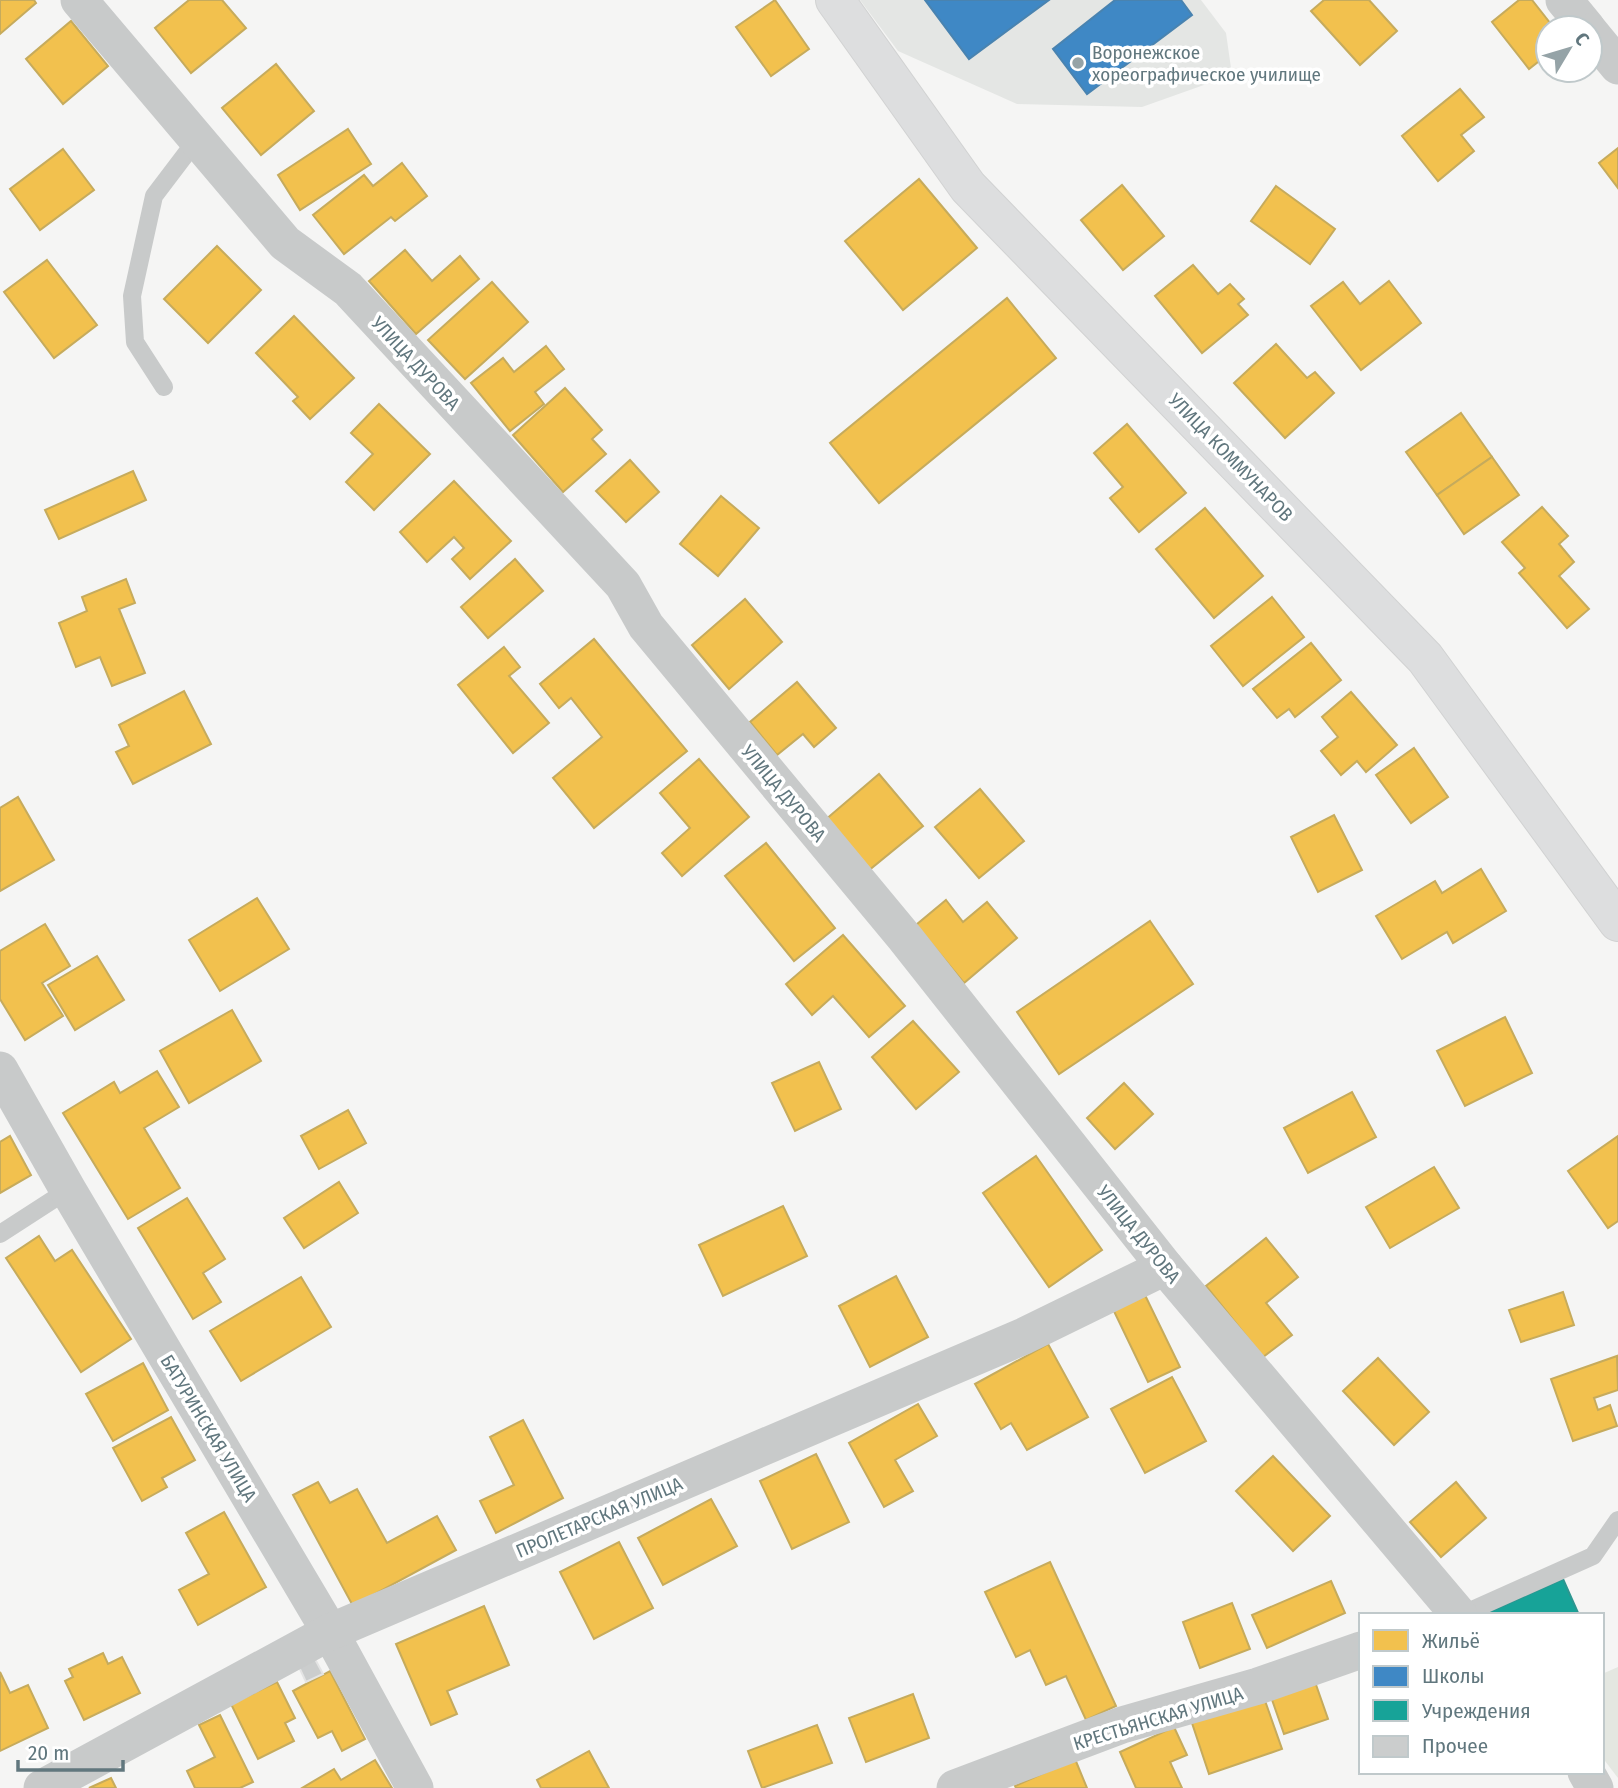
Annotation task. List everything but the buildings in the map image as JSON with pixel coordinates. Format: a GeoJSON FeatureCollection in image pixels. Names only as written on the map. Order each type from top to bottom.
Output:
{"type":"FeatureCollection","features":[{"type":"Feature","properties":{"kind":"street","name":"УЛИЦА ДУРОВА"},"geometry":{"type":"LineString","coordinates":[[79,0],[285,243],[348,289],[623,585],[646,626],[905,938],[1165,1267],[1446,1611]]}},
{"type":"Feature","properties":{"kind":"street","name":"УЛИЦА КОММУНАРОВ"},"geometry":{"type":"LineString","coordinates":[[835,0],[968,187],[1425,658],[1618,922]]}},
{"type":"Feature","properties":{"kind":"street"},"geometry":{"type":"LineString","coordinates":[[1564,0],[1575,14]]}},
{"type":"Feature","properties":{"kind":"street"},"geometry":{"type":"LineString","coordinates":[[1604,49],[1618,66]]}},
{"type":"Feature","properties":{"kind":"street","name":"БАТУРИНСКАЯ УЛИЦА"},"geometry":{"type":"LineString","coordinates":[[5,1092],[68,1189],[330,1632],[415,1788]]}},
{"type":"Feature","properties":{"kind":"street","name":"ПРОЛЕТАРСКАЯ УЛИЦА"},"geometry":{"type":"LineString","coordinates":[[42,1788],[330,1632],[1024,1336],[1165,1267]]}},
{"type":"Feature","properties":{"kind":"street","name":"КРЕСТЬЯНСКАЯ УЛИЦА"},"geometry":{"type":"LineString","coordinates":[[955,1788],[1122,1725],[1258,1686],[1359,1651]]}},
{"type":"Feature","properties":{"kind":"lane"},"geometry":{"type":"LineString","coordinates":[[164,387],[135,342],[132,296],[154,196],[198,138]]}},
{"type":"Feature","properties":{"kind":"lane"},"geometry":{"type":"LineString","coordinates":[[0,1234],[68,1189]]}},
{"type":"Feature","properties":{"kind":"lane"},"geometry":{"type":"LineString","coordinates":[[1446,1611],[1593,1556],[1618,1520]]}},
{"type":"Feature","properties":{"kind":"shaded area","name":"Воронежское хореографическое училище"},"geometry":{"type":"Polygon","coordinates":[[[860,0],[1201,0],[1226,33],[1232,75],[1142,107],[1017,104],[898,51],[860,0]]]}},
{"type":"Feature","properties":{"kind":"shaded area"},"geometry":{"type":"Polygon","coordinates":[[[1618,1667],[1618,1778],[1604,1760],[1604,1673],[1618,1667]]]}},
{"type":"Feature","properties":{"kind":"place","name":"Воронежское хореографическое училище"},"geometry":{"type":"Point","coordinates":[1078,63]}}]}
